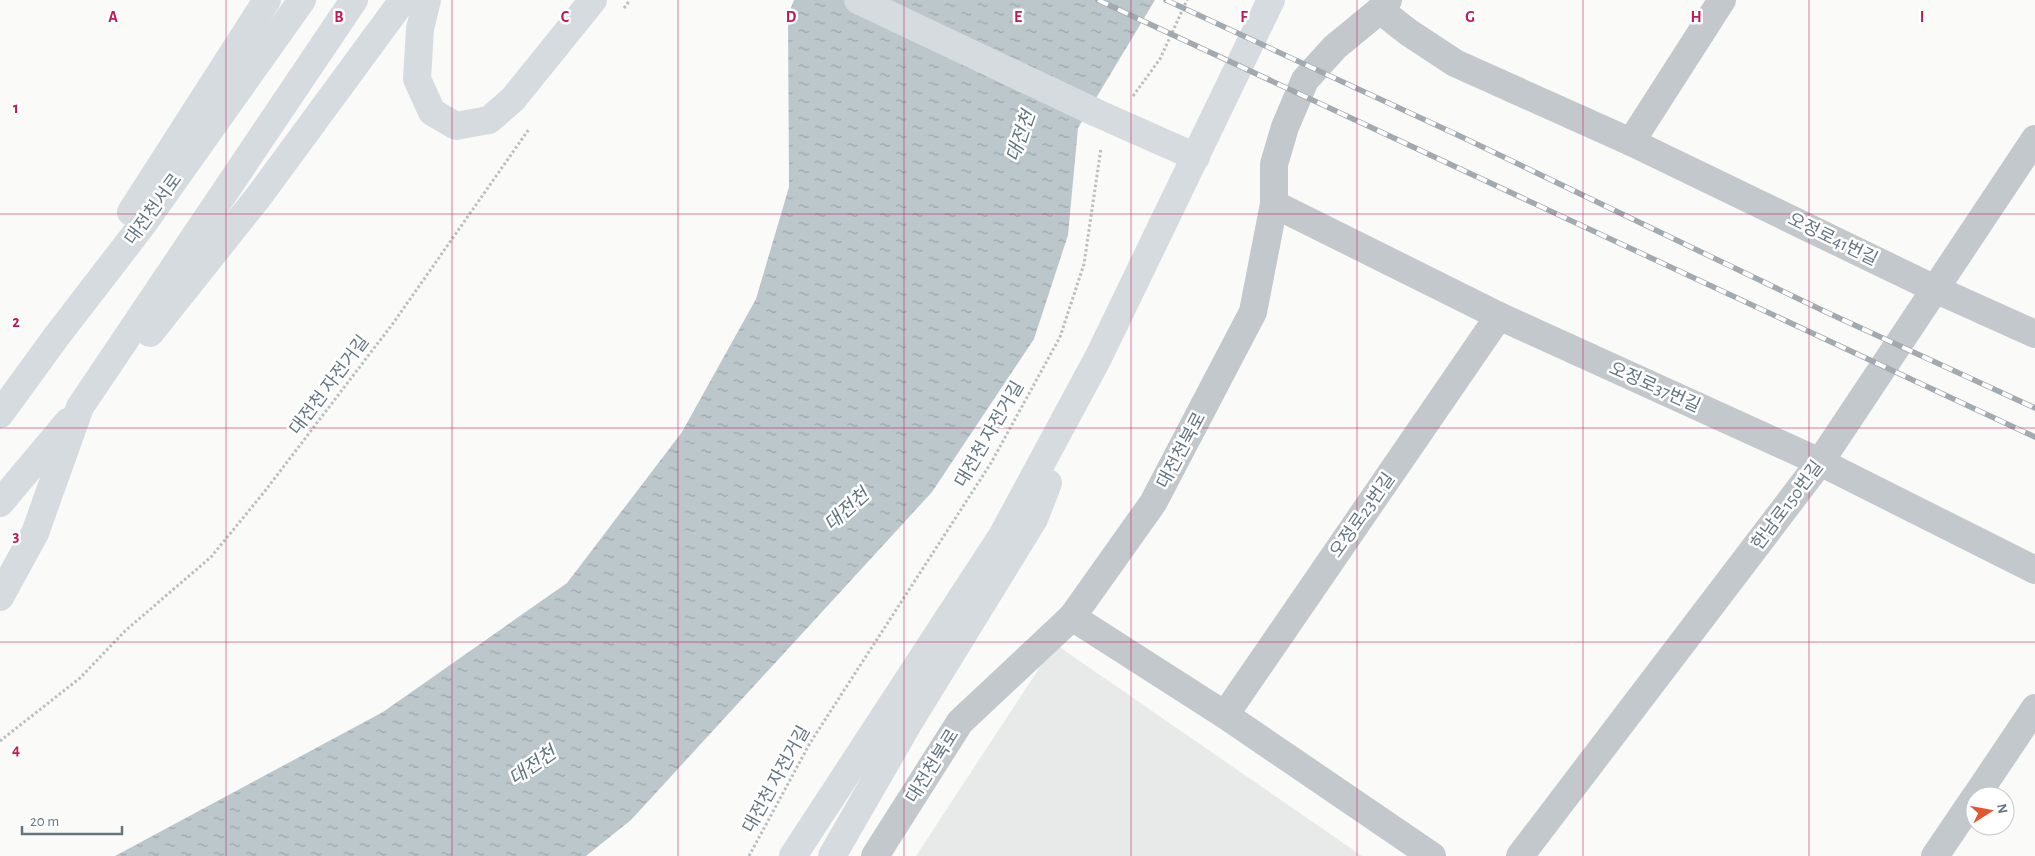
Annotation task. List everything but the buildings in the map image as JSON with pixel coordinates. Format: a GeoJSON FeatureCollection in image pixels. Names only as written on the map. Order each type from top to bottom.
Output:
{"type":"FeatureCollection","features":[{"type":"Feature","properties":{"kind":"main road"},"geometry":{"type":"LineString","coordinates":[[56,337],[138,201],[267,0]]}},
{"type":"Feature","properties":{"kind":"main road","name":"대전천서로"},"geometry":{"type":"LineString","coordinates":[[0,414],[56,337],[143,224],[302,0]]}},
{"type":"Feature","properties":{"kind":"main road"},"geometry":{"type":"LineString","coordinates":[[0,597],[35,533],[80,407],[354,0]]}},
{"type":"Feature","properties":{"kind":"main road"},"geometry":{"type":"LineString","coordinates":[[0,502],[80,407],[130,358],[240,219],[403,0]]}},
{"type":"Feature","properties":{"kind":"main road"},"geometry":{"type":"LineString","coordinates":[[427,0],[420,29],[417,79],[432,112],[456,126],[489,120],[513,99],[593,0]]}},
{"type":"Feature","properties":{"kind":"main road"},"geometry":{"type":"LineString","coordinates":[[858,0],[1196,157]]}},
{"type":"Feature","properties":{"kind":"main road"},"geometry":{"type":"LineString","coordinates":[[793,856],[1002,536],[1098,358],[1271,0]]}},
{"type":"Feature","properties":{"kind":"main road"},"geometry":{"type":"LineString","coordinates":[[832,856],[908,724],[1034,519],[1098,358]]}},
{"type":"Feature","properties":{"kind":"street"},"geometry":{"type":"LineString","coordinates":[[1631,142],[1722,0]]}},
{"type":"Feature","properties":{"kind":"street","name":"오정로41번길"},"geometry":{"type":"LineString","coordinates":[[1384,5],[1408,32],[1454,63],[1631,142],[1935,289],[2035,334]]}},
{"type":"Feature","properties":{"kind":"street","name":"대전천북로"},"geometry":{"type":"LineString","coordinates":[[875,856],[960,722],[1072,618],[1153,503],[1253,312],[1274,204],[1274,164],[1285,127],[1305,80],[1335,47],[1384,5]]}},
{"type":"Feature","properties":{"kind":"street","name":"한남로150번길"},"geometry":{"type":"LineString","coordinates":[[1520,856],[1820,462],[2035,139]]}},
{"type":"Feature","properties":{"kind":"street","name":"오정로37번길"},"geometry":{"type":"LineString","coordinates":[[1274,204],[1499,316],[1820,462],[2035,570]]}},
{"type":"Feature","properties":{"kind":"street","name":"오정로23번길"},"geometry":{"type":"LineString","coordinates":[[1225,715],[1499,316]]}},
{"type":"Feature","properties":{"kind":"street"},"geometry":{"type":"LineString","coordinates":[[1072,618],[1225,715],[1432,856]]}},
{"type":"Feature","properties":{"kind":"street"},"geometry":{"type":"LineString","coordinates":[[1982,786],[2035,708]]}},
{"type":"Feature","properties":{"kind":"street"},"geometry":{"type":"LineString","coordinates":[[1935,856],[1965,811]]}},
{"type":"Feature","properties":{"kind":"path"},"geometry":{"type":"LineString","coordinates":[[624,8],[630,0]]}},
{"type":"Feature","properties":{"kind":"path","name":"대전천 자전거길"},"geometry":{"type":"LineString","coordinates":[[750,856],[810,743],[991,463],[1060,337],[1084,264],[1101,145],[1109,118],[1160,59],[1187,0]]}},
{"type":"Feature","properties":{"kind":"path","name":"대전천 자전거길"},"geometry":{"type":"LineString","coordinates":[[0,741],[80,678],[125,632],[211,558],[265,491],[394,322],[533,123]]}},
{"type":"Feature","properties":{"kind":"shaded area"},"geometry":{"type":"Polygon","coordinates":[[[1055,644],[1362,856],[916,856],[1055,644]]]}},
{"type":"Feature","properties":{"kind":"water","name":"대전천"},"geometry":{"type":"Polygon","coordinates":[[[794,0],[1155,0],[1078,128],[1068,235],[1034,339],[932,492],[631,820],[586,856],[115,856],[383,712],[567,583],[682,432],[756,299],[789,187],[788,15],[794,0]]]}},
{"type":"Feature","properties":{"kind":"railway"},"geometry":{"type":"LineString","coordinates":[[1098,0],[2035,437]]}},
{"type":"Feature","properties":{"kind":"railway"},"geometry":{"type":"LineString","coordinates":[[1166,0],[1464,138],[1826,312],[2035,408]]}}]}
